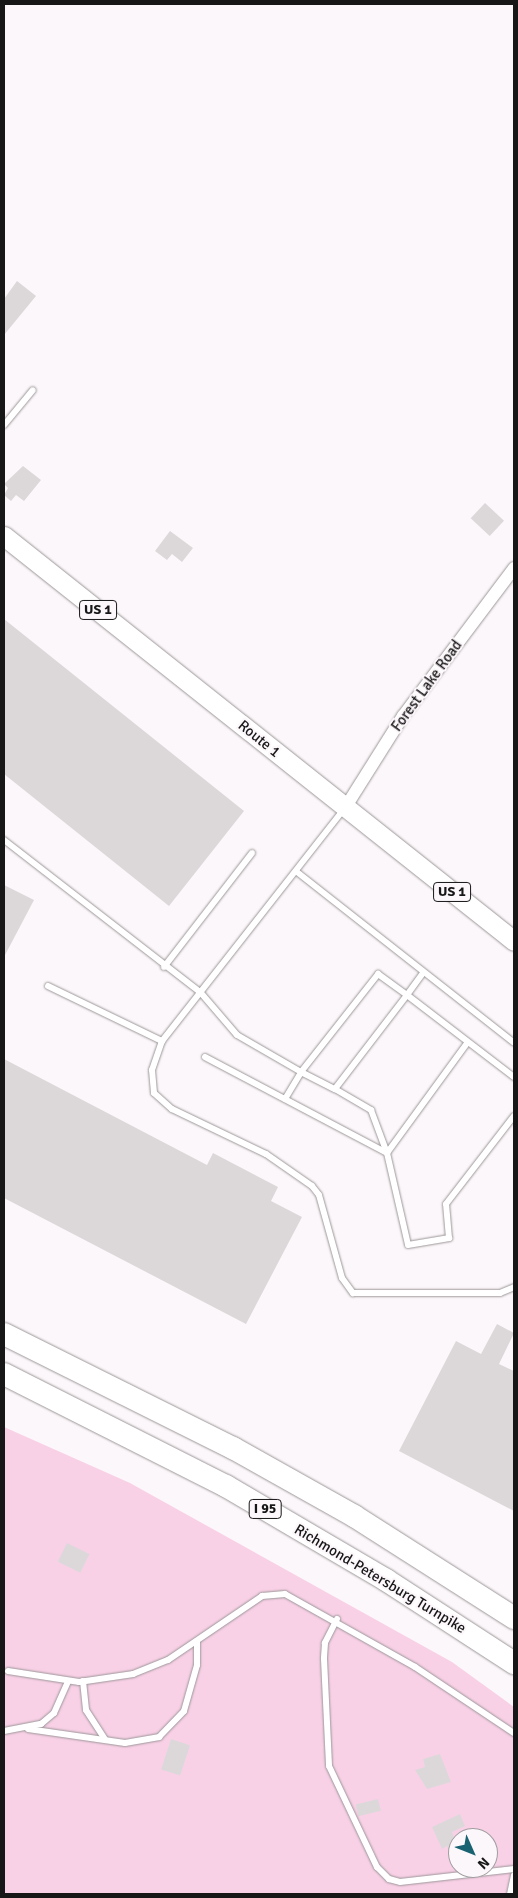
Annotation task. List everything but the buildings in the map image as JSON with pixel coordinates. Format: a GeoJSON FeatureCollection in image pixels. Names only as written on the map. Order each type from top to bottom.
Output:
{"type":"FeatureCollection","features":[{"type":"Feature","properties":{"kind":"highway","name":"I 95"},"geometry":{"type":"LineString","coordinates":[[4,1334],[233,1448],[354,1516],[514,1618]]}},
{"type":"Feature","properties":{"kind":"highway","name":"Richmond-Petersburg Turnpike"},"geometry":{"type":"LineString","coordinates":[[4,1374],[226,1486],[386,1580],[514,1663]]}},
{"type":"Feature","properties":{"kind":"main road","name":"Route 1"},"geometry":{"type":"LineString","coordinates":[[4,536],[514,942]]}},
{"type":"Feature","properties":{"kind":"street","name":"Forest Lake Road"},"geometry":{"type":"LineString","coordinates":[[345,808],[403,716],[514,568]]}},
{"type":"Feature","properties":{"kind":"lane"},"geometry":{"type":"LineString","coordinates":[[4,425],[33,390]]}},
{"type":"Feature","properties":{"kind":"lane"},"geometry":{"type":"LineString","coordinates":[[345,808],[297,872],[162,1041],[152,1070],[154,1093],[172,1109],[266,1154],[312,1186],[319,1194],[342,1278],[354,1294],[512,1291]]}},
{"type":"Feature","properties":{"kind":"lane"},"geometry":{"type":"LineString","coordinates":[[4,840],[164,967],[201,993],[237,1036],[371,1110],[387,1153],[408,1245],[449,1238],[446,1204],[514,1116]]}},
{"type":"Feature","properties":{"kind":"lane"},"geometry":{"type":"LineString","coordinates":[[164,967],[252,853]]}},
{"type":"Feature","properties":{"kind":"lane"},"geometry":{"type":"LineString","coordinates":[[297,872],[514,1043]]}},
{"type":"Feature","properties":{"kind":"lane"},"geometry":{"type":"LineString","coordinates":[[335,1089],[423,973]]}},
{"type":"Feature","properties":{"kind":"lane"},"geometry":{"type":"LineString","coordinates":[[285,1099],[301,1072],[378,974],[514,1077]]}},
{"type":"Feature","properties":{"kind":"lane"},"geometry":{"type":"LineString","coordinates":[[48,986],[162,1041]]}},
{"type":"Feature","properties":{"kind":"lane"},"geometry":{"type":"LineString","coordinates":[[387,1153],[468,1042]]}},
{"type":"Feature","properties":{"kind":"lane"},"geometry":{"type":"LineString","coordinates":[[205,1057],[387,1153]]}},
{"type":"Feature","properties":{"kind":"lane"},"geometry":{"type":"LineString","coordinates":[[8,1671],[68,1682],[83,1681],[155,1666],[262,1596],[274,1593],[294,1596],[337,1619],[514,1733]]}},
{"type":"Feature","properties":{"kind":"lane"},"geometry":{"type":"LineString","coordinates":[[337,1619],[325,1651],[329,1766],[377,1867],[389,1879],[400,1882],[514,1870]]}},
{"type":"Feature","properties":{"kind":"lane"},"geometry":{"type":"LineString","coordinates":[[4,1731],[28,1729],[144,1743],[174,1725],[192,1688],[197,1640]]}},
{"type":"Feature","properties":{"kind":"lane"},"geometry":{"type":"LineString","coordinates":[[83,1681],[86,1710],[105,1739]]}},
{"type":"Feature","properties":{"kind":"lane"},"geometry":{"type":"LineString","coordinates":[[28,1729],[54,1713],[68,1682]]}},
{"type":"Feature","properties":{"kind":"lane"},"geometry":{"type":"LineString","coordinates":[[510,1894],[514,1875]]}},
{"type":"Feature","properties":{"kind":"shaded area"},"geometry":{"type":"Polygon","coordinates":[[[4,1427],[130,1483],[452,1662],[514,1707],[514,1894],[4,1894],[4,1427]]]}}]}
